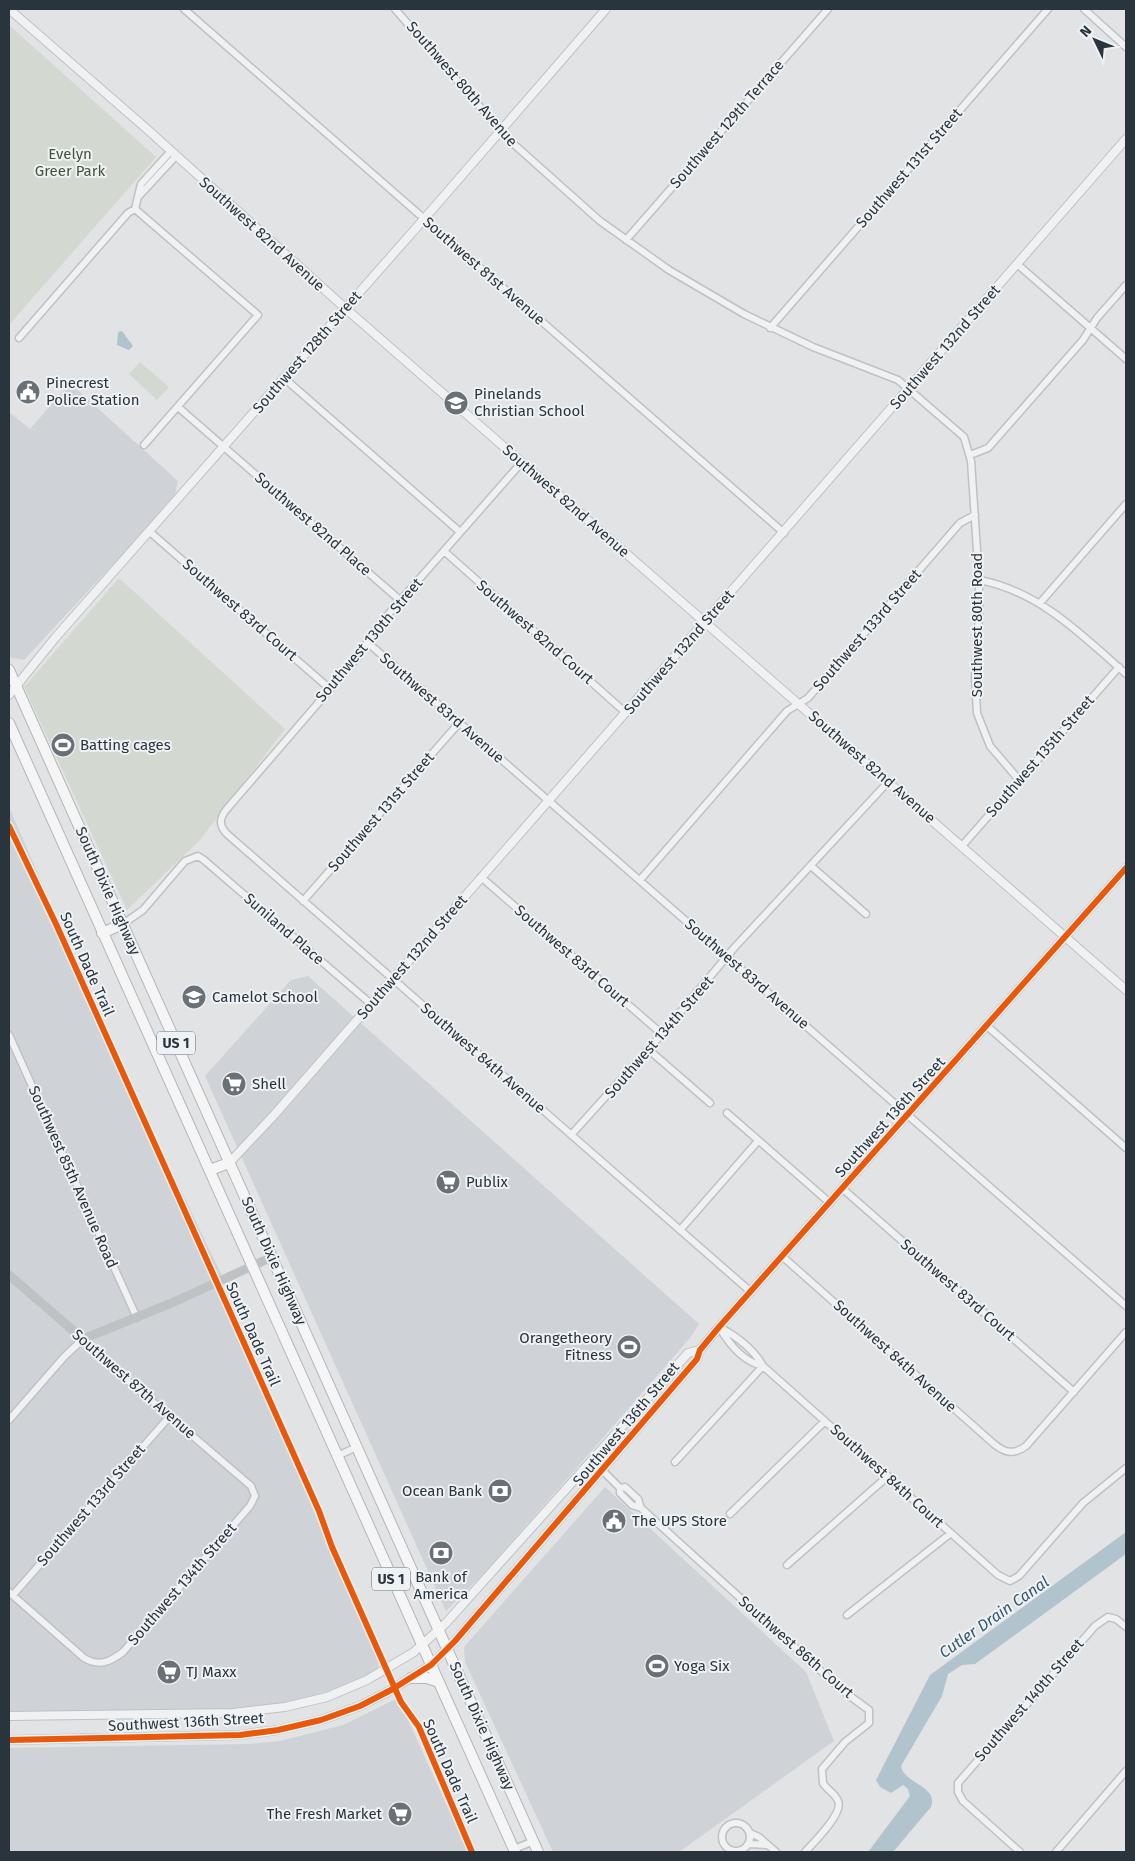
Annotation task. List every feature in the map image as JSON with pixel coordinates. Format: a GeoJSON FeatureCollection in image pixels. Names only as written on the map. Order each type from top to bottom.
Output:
{"type":"FeatureCollection","features":[{"type":"Feature","properties":{"kind":"highway","name":"South Dixie Highway"},"geometry":{"type":"LineString","coordinates":[[9,670],[538,1852]]}},
{"type":"Feature","properties":{"kind":"highway","name":"South Dixie Highway"},"geometry":{"type":"LineString","coordinates":[[9,724],[515,1851]]}},
{"type":"Feature","properties":{"kind":"highway"},"geometry":{"type":"LineString","coordinates":[[102,933],[122,924]]}},
{"type":"Feature","properties":{"kind":"highway"},"geometry":{"type":"LineString","coordinates":[[210,1170],[229,1163]]}},
{"type":"Feature","properties":{"kind":"highway"},"geometry":{"type":"LineString","coordinates":[[411,1678],[427,1678],[439,1682]]}},
{"type":"Feature","properties":{"kind":"main road"},"geometry":{"type":"LineString","coordinates":[[83,1339],[136,1318],[272,1257]]}},
{"type":"Feature","properties":{"kind":"main road","name":"Southwest 87th Avenue"},"geometry":{"type":"LineString","coordinates":[[9,1275],[83,1339]]}},
{"type":"Feature","properties":{"kind":"street","name":"Southwest 81st Avenue"},"geometry":{"type":"LineString","coordinates":[[184,9],[784,533]]}},
{"type":"Feature","properties":{"kind":"street","name":"Southwest 80th Avenue"},"geometry":{"type":"LineString","coordinates":[[395,9],[500,130],[576,202],[626,240],[694,286],[770,328],[852,363],[898,380],[959,432],[966,441],[970,455]]}},
{"type":"Feature","properties":{"kind":"street","name":"Southwest 128th Street"},"geometry":{"type":"LineString","coordinates":[[9,695],[55,638],[150,532],[606,9]]}},
{"type":"Feature","properties":{"kind":"street","name":"Southwest 129th Terrace"},"geometry":{"type":"LineString","coordinates":[[626,240],[828,9]]}},
{"type":"Feature","properties":{"kind":"street","name":"Southwest 131st Street"},"geometry":{"type":"LineString","coordinates":[[770,328],[1048,9]]}},
{"type":"Feature","properties":{"kind":"street"},"geometry":{"type":"LineString","coordinates":[[1084,9],[1126,47]]}},
{"type":"Feature","properties":{"kind":"street","name":"Southwest 82nd Avenue"},"geometry":{"type":"LineString","coordinates":[[9,10],[345,308],[1126,990]]}},
{"type":"Feature","properties":{"kind":"street","name":"Southwest 132nd Street"},"geometry":{"type":"LineString","coordinates":[[229,1163],[248,1144],[784,533],[1126,139]]}},
{"type":"Feature","properties":{"kind":"street"},"geometry":{"type":"LineString","coordinates":[[19,338],[128,212],[135,209],[141,184],[173,154]]}},
{"type":"Feature","properties":{"kind":"street"},"geometry":{"type":"LineString","coordinates":[[135,209],[258,315],[144,445]]}},
{"type":"Feature","properties":{"kind":"street"},"geometry":{"type":"LineString","coordinates":[[1017,264],[1126,359]]}},
{"type":"Feature","properties":{"kind":"street"},"geometry":{"type":"LineString","coordinates":[[970,455],[988,448],[1083,340],[1126,285]]}},
{"type":"Feature","properties":{"kind":"street"},"geometry":{"type":"LineString","coordinates":[[284,378],[460,532]]}},
{"type":"Feature","properties":{"kind":"street","name":"Southwest 82nd Place"},"geometry":{"type":"LineString","coordinates":[[178,407],[401,601]]}},
{"type":"Feature","properties":{"kind":"street","name":"Southwest 80th Road"},"geometry":{"type":"LineString","coordinates":[[970,455],[979,580],[980,615],[975,677],[978,713],[990,746],[1020,781]]}},
{"type":"Feature","properties":{"kind":"street","name":"Southwest 130th Street"},"geometry":{"type":"LineString","coordinates":[[220,821],[226,810],[330,689],[378,626],[522,462]]}},
{"type":"Feature","properties":{"kind":"street"},"geometry":{"type":"LineString","coordinates":[[1040,603],[1126,504]]}},
{"type":"Feature","properties":{"kind":"street","name":"Southwest 133rd Street"},"geometry":{"type":"LineString","coordinates":[[640,880],[787,711],[808,698],[960,523],[975,515]]}},
{"type":"Feature","properties":{"kind":"street","name":"Southwest 83rd Court"},"geometry":{"type":"LineString","coordinates":[[150,532],[330,689]]}},
{"type":"Feature","properties":{"kind":"street","name":"Southwest 82nd Court"},"geometry":{"type":"LineString","coordinates":[[444,552],[626,713]]}},
{"type":"Feature","properties":{"kind":"street"},"geometry":{"type":"LineString","coordinates":[[979,580],[1005,587],[1040,603],[1126,674]]}},
{"type":"Feature","properties":{"kind":"street","name":"Southwest 83rd Avenue"},"geometry":{"type":"LineString","coordinates":[[367,642],[909,1114],[1126,1306]]}},
{"type":"Feature","properties":{"kind":"street","name":"Southwest 135th Street"},"geometry":{"type":"LineString","coordinates":[[962,846],[1118,667]]}},
{"type":"Feature","properties":{"kind":"street","name":"Southwest 131st Street"},"geometry":{"type":"LineString","coordinates":[[303,901],[459,722]]}},
{"type":"Feature","properties":{"kind":"street","name":"Southwest 134th Street"},"geometry":{"type":"LineString","coordinates":[[571,1135],[649,1050],[728,956],[888,782]]}},
{"type":"Feature","properties":{"kind":"street","name":"Southwest 84th Avenue"},"geometry":{"type":"LineString","coordinates":[[220,821],[227,834],[751,1292]]}},
{"type":"Feature","properties":{"kind":"street","name":"Suniland Place"},"geometry":{"type":"LineString","coordinates":[[122,924],[143,910],[185,861],[195,856],[204,860],[370,1004]]}},
{"type":"Feature","properties":{"kind":"street"},"geometry":{"type":"LineString","coordinates":[[811,866],[866,914]]}},
{"type":"Feature","properties":{"kind":"street","name":"Southwest 136th Street"},"geometry":{"type":"LineString","coordinates":[[9,1740],[209,1736],[278,1730],[321,1720],[360,1706],[411,1678],[431,1664],[447,1649],[697,1359],[700,1350],[719,1327],[1126,868]]}},
{"type":"Feature","properties":{"kind":"street","name":"Southwest 83rd Court"},"geometry":{"type":"LineString","coordinates":[[481,877],[662,1034]]}},
{"type":"Feature","properties":{"kind":"street"},"geometry":{"type":"LineString","coordinates":[[987,1026],[1126,1148]]}},
{"type":"Feature","properties":{"kind":"street","name":"Southwest 85th Avenue Road"},"geometry":{"type":"LineString","coordinates":[[9,1035],[136,1318]]}},
{"type":"Feature","properties":{"kind":"street"},"geometry":{"type":"LineString","coordinates":[[649,1050],[710,1103]]}},
{"type":"Feature","properties":{"kind":"street"},"geometry":{"type":"LineString","coordinates":[[727,1113],[830,1203]]}},
{"type":"Feature","properties":{"kind":"street"},"geometry":{"type":"LineString","coordinates":[[681,1229],[758,1141]]}},
{"type":"Feature","properties":{"kind":"street","name":"Southwest 83rd Court"},"geometry":{"type":"LineString","coordinates":[[843,1188],[1074,1392]]}},
{"type":"Feature","properties":{"kind":"street","name":"Southwest 84th Avenue"},"geometry":{"type":"LineString","coordinates":[[783,1256],[994,1444],[1010,1453],[1026,1446],[1074,1392]]}},
{"type":"Feature","properties":{"kind":"street","name":"Southwest 84th Court"},"geometry":{"type":"LineString","coordinates":[[719,1327],[728,1342],[752,1364],[763,1366],[1000,1577],[1006,1580],[1013,1580],[1021,1574],[1089,1497],[1126,1468]]}},
{"type":"Feature","properties":{"kind":"street"},"geometry":{"type":"LineString","coordinates":[[1074,1392],[1126,1332]]}},
{"type":"Feature","properties":{"kind":"street"},"geometry":{"type":"LineString","coordinates":[[9,1420],[64,1357],[83,1339]]}},
{"type":"Feature","properties":{"kind":"street","name":"Southwest 87th Avenue"},"geometry":{"type":"LineString","coordinates":[[83,1339],[105,1361],[251,1486],[255,1496]]}},
{"type":"Feature","properties":{"kind":"street","name":"Southwest 136th Street"},"geometry":{"type":"LineString","coordinates":[[9,1716],[234,1712],[285,1708],[315,1701],[356,1686],[422,1646],[440,1630],[688,1353],[700,1350]]}},
{"type":"Feature","properties":{"kind":"street"},"geometry":{"type":"LineString","coordinates":[[675,1462],[763,1366]]}},
{"type":"Feature","properties":{"kind":"street","name":"Southwest 133rd Street"},"geometry":{"type":"LineString","coordinates":[[11,1594],[170,1416]]}},
{"type":"Feature","properties":{"kind":"street"},"geometry":{"type":"LineString","coordinates":[[730,1514],[825,1421]]}},
{"type":"Feature","properties":{"kind":"street"},"geometry":{"type":"LineString","coordinates":[[337,1456],[357,1447]]}},
{"type":"Feature","properties":{"kind":"street"},"geometry":{"type":"LineString","coordinates":[[590,1464],[602,1470]]}},
{"type":"Feature","properties":{"kind":"street","name":"Southwest 86th Court"},"geometry":{"type":"LineString","coordinates":[[602,1470],[620,1488],[625,1487],[638,1499],[641,1508],[843,1691],[864,1704],[869,1710],[869,1723],[845,1742],[822,1769],[823,1783],[836,1798],[839,1808],[836,1815],[804,1852]]}},
{"type":"Feature","properties":{"kind":"street"},"geometry":{"type":"LineString","coordinates":[[787,1565],[888,1476]]}},
{"type":"Feature","properties":{"kind":"street","name":"Southwest 134th Street"},"geometry":{"type":"LineString","coordinates":[[11,1594],[84,1658],[102,1663],[123,1652],[250,1506],[255,1496]]}},
{"type":"Feature","properties":{"kind":"street"},"geometry":{"type":"LineString","coordinates":[[847,1615],[951,1533]]}},
{"type":"Feature","properties":{"kind":"street","name":"Southwest 140th Street"},"geometry":{"type":"LineString","coordinates":[[1020,1852],[963,1801],[957,1789],[962,1778],[1094,1626],[1108,1617],[1116,1619],[1126,1627]]}},
{"type":"Feature","properties":{"kind":"street"},"geometry":{"type":"LineString","coordinates":[[1056,1852],[1126,1771]]}},
{"type":"Feature","properties":{"kind":"street"},"geometry":{"type":"LineString","coordinates":[[750,1833],[748,1844],[741,1850],[732,1850],[724,1845],[722,1836],[726,1827],[735,1823],[744,1826],[750,1833],[759,1837],[776,1852]]}},
{"type":"Feature","properties":{"kind":"street"},"geometry":{"type":"LineString","coordinates":[[515,1851],[534,1842]]}},
{"type":"Feature","properties":{"kind":"street"},"geometry":{"type":"LineString","coordinates":[[748,1844],[767,1845]]}},
{"type":"Feature","properties":{"kind":"shaded area"},"geometry":{"type":"Polygon","coordinates":[[[70,383],[178,481],[175,494],[129,547],[24,660],[11,658],[9,653],[9,412],[30,429],[70,383]]]}},
{"type":"Feature","properties":{"kind":"shaded area"},"geometry":{"type":"Polygon","coordinates":[[[9,807],[114,1050],[221,1274],[220,1296],[379,1661],[378,1670],[353,1683],[282,1706],[178,1711],[9,1713],[9,807]]]}},
{"type":"Feature","properties":{"kind":"shaded area"},"geometry":{"type":"Polygon","coordinates":[[[308,976],[699,1324],[690,1338],[575,1470],[485,1572],[446,1611],[205,1076],[291,980],[308,976]]]}},
{"type":"Feature","properties":{"kind":"shaded area"},"geometry":{"type":"Polygon","coordinates":[[[605,1487],[806,1672],[834,1741],[679,1852],[553,1852],[465,1662],[464,1647],[605,1487]]]}},
{"type":"Feature","properties":{"kind":"shaded area"},"geometry":{"type":"Polygon","coordinates":[[[398,1698],[468,1852],[9,1852],[9,1748],[249,1744],[280,1741],[343,1725],[398,1698]]]}},
{"type":"Feature","properties":{"kind":"green space","name":"Evelyn Greer Park"},"geometry":{"type":"Polygon","coordinates":[[[9,25],[156,157],[9,325],[9,25]]]}},
{"type":"Feature","properties":{"kind":"green space"},"geometry":{"type":"Polygon","coordinates":[[[140,362],[169,387],[157,400],[129,374],[140,362]]]}},
{"type":"Feature","properties":{"kind":"green space"},"geometry":{"type":"Polygon","coordinates":[[[119,578],[285,729],[200,840],[127,910],[24,687],[119,578]]]}},
{"type":"Feature","properties":{"kind":"water"},"geometry":{"type":"Polygon","coordinates":[[[122,331],[133,346],[129,350],[117,345],[118,332],[122,331]]]}},
{"type":"Feature","properties":{"kind":"water"},"geometry":{"type":"Polygon","coordinates":[[[1126,1532],[1126,1554],[975,1664],[962,1665],[948,1674],[942,1696],[901,1766],[903,1772],[908,1777],[930,1794],[932,1800],[931,1807],[893,1852],[868,1852],[910,1796],[908,1789],[903,1785],[891,1793],[880,1787],[876,1780],[930,1675],[1126,1532]]]}},
{"type":"Feature","properties":{"kind":"cycle path","name":"South Dade Trail"},"geometry":{"type":"LineString","coordinates":[[9,826],[56,924],[231,1314],[319,1511],[332,1547],[401,1702],[419,1727],[472,1852]]}},
{"type":"Feature","properties":{"kind":"cycle path"},"geometry":{"type":"LineString","coordinates":[[9,1740],[240,1735],[278,1730],[321,1720],[360,1706],[391,1690],[431,1665],[455,1641],[697,1359],[700,1350],[719,1327],[1126,868]]}},
{"type":"Feature","properties":{"kind":"place","name":"Pinecrest Police Station"},"geometry":{"type":"Point","coordinates":[28,392]}},
{"type":"Feature","properties":{"kind":"place","name":"Pinelands Christian School"},"geometry":{"type":"Point","coordinates":[456,403]}},
{"type":"Feature","properties":{"kind":"place","name":"Batting cages"},"geometry":{"type":"Point","coordinates":[63,745]}},
{"type":"Feature","properties":{"kind":"place","name":"Camelot School"},"geometry":{"type":"Point","coordinates":[194,997]}},
{"type":"Feature","properties":{"kind":"place","name":"Shell"},"geometry":{"type":"Point","coordinates":[234,1084]}},
{"type":"Feature","properties":{"kind":"place","name":"Publix"},"geometry":{"type":"Point","coordinates":[448,1182]}},
{"type":"Feature","properties":{"kind":"place","name":"Orangetheory Fitness"},"geometry":{"type":"Point","coordinates":[629,1347]}},
{"type":"Feature","properties":{"kind":"place","name":"Ocean Bank"},"geometry":{"type":"Point","coordinates":[500,1491]}},
{"type":"Feature","properties":{"kind":"place","name":"The UPS Store"},"geometry":{"type":"Point","coordinates":[614,1521]}},
{"type":"Feature","properties":{"kind":"place","name":"Bank of America"},"geometry":{"type":"Point","coordinates":[441,1553]}},
{"type":"Feature","properties":{"kind":"place","name":"Yoga Six"},"geometry":{"type":"Point","coordinates":[657,1666]}},
{"type":"Feature","properties":{"kind":"place","name":"TJ Maxx"},"geometry":{"type":"Point","coordinates":[169,1672]}},
{"type":"Feature","properties":{"kind":"place","name":"The Fresh Market"},"geometry":{"type":"Point","coordinates":[400,1814]}},
{"type":"Feature","properties":{"kind":"water label","name":"Cutler Drain Canal"},"geometry":{"type":"Point","coordinates":[994,1617]}}]}
